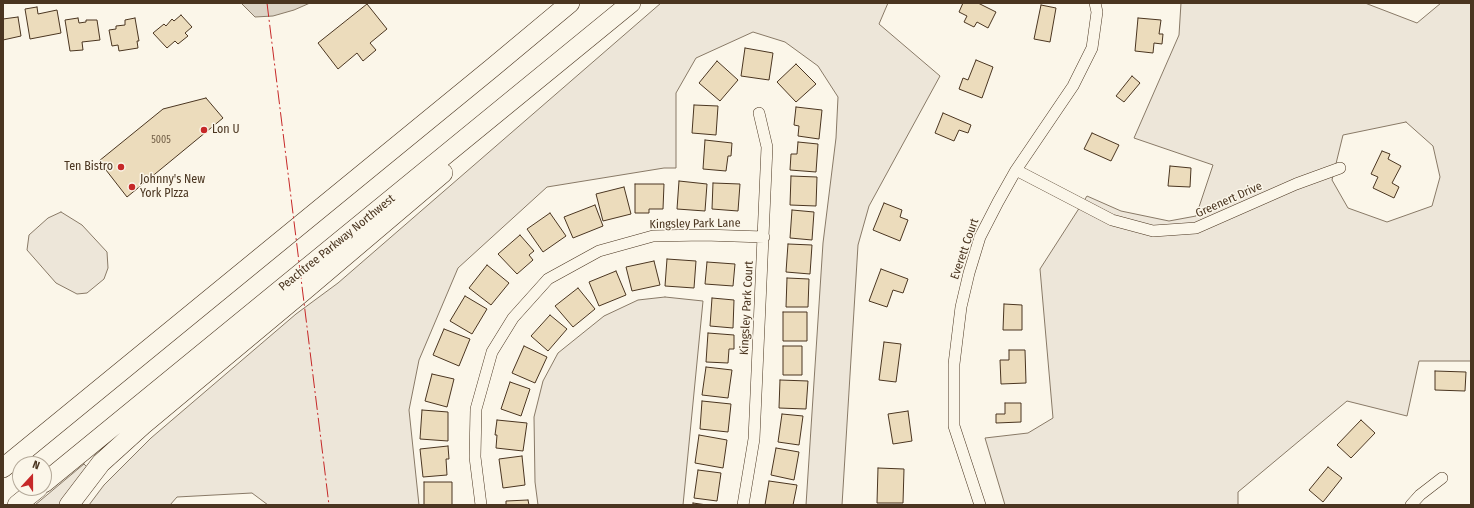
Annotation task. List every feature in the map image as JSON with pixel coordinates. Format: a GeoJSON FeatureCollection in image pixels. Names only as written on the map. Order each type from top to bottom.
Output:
{"type":"FeatureCollection","features":[{"type":"Feature","properties":{"kind":"highway"},"geometry":{"type":"LineString","coordinates":[[3,468],[570,3]]}},
{"type":"Feature","properties":{"kind":"highway","name":"Peachtree Parkway Northwest"},"geometry":{"type":"LineString","coordinates":[[52,476],[631,3]]}},
{"type":"Feature","properties":{"kind":"highway"},"geometry":{"type":"LineString","coordinates":[[69,505],[101,463],[121,444],[458,160],[498,123],[524,91]]}},
{"type":"Feature","properties":{"kind":"highway"},"geometry":{"type":"LineString","coordinates":[[17,505],[28,496]]}},
{"type":"Feature","properties":{"kind":"street","name":"Everett Court"},"geometry":{"type":"LineString","coordinates":[[980,505],[954,426],[954,364],[961,308],[969,273],[980,237],[998,202],[1016,170],[1073,86],[1092,48],[1098,12],[1095,3]]}},
{"type":"Feature","properties":{"kind":"street","name":"Kingsley Park Court"},"geometry":{"type":"LineString","coordinates":[[743,505],[754,439],[764,237],[767,147],[759,113]]}},
{"type":"Feature","properties":{"kind":"street","name":"Greenert Drive"},"geometry":{"type":"LineString","coordinates":[[1016,170],[1112,220],[1153,231],[1196,228],[1296,184],[1340,168]]}},
{"type":"Feature","properties":{"kind":"street","name":"Kingsley Park Lane"},"geometry":{"type":"LineString","coordinates":[[481,505],[475,456],[476,409],[492,352],[513,318],[548,279],[599,251],[653,236],[704,235],[764,237]]}},
{"type":"Feature","properties":{"kind":"street"},"geometry":{"type":"LineString","coordinates":[[1411,505],[1420,495],[1442,478]]}},
{"type":"Feature","properties":{"kind":"shaded area"},"geometry":{"type":"Polygon","coordinates":[[[241,3],[310,3],[294,10],[273,16],[255,17],[241,3]]]}},
{"type":"Feature","properties":{"kind":"shaded area"},"geometry":{"type":"Polygon","coordinates":[[[661,3],[888,3],[879,24],[940,76],[869,206],[858,245],[842,505],[806,505],[823,243],[836,138],[838,97],[818,66],[785,42],[753,32],[696,58],[676,93],[676,168],[664,168],[547,187],[458,268],[419,360],[409,410],[419,505],[268,505],[252,493],[177,497],[170,505],[89,505],[104,485],[151,438],[296,314],[338,283],[661,3]]]}},
{"type":"Feature","properties":{"kind":"shaded area"},"geometry":{"type":"Polygon","coordinates":[[[1181,3],[1365,3],[1417,23],[1441,3],[1471,3],[1471,361],[1419,361],[1407,416],[1347,401],[1238,492],[1238,505],[1005,505],[985,438],[1028,433],[1053,418],[1040,269],[1087,196],[1121,211],[1169,221],[1196,216],[1213,165],[1134,138],[1179,35],[1181,3]],[[1406,122],[1343,135],[1332,180],[1348,208],[1387,222],[1432,206],[1440,177],[1433,146],[1406,122]]]}},
{"type":"Feature","properties":{"kind":"shaded area"},"geometry":{"type":"Polygon","coordinates":[[[61,212],[82,225],[107,252],[108,268],[104,279],[87,293],[77,294],[56,283],[27,250],[29,235],[48,218],[61,212]]]}},
{"type":"Feature","properties":{"kind":"shaded area"},"geometry":{"type":"Polygon","coordinates":[[[665,297],[703,301],[683,505],[538,505],[535,482],[534,417],[543,381],[558,353],[604,316],[638,300],[665,297]]]}},
{"type":"Feature","properties":{"kind":"shaded area"},"geometry":{"type":"Polygon","coordinates":[[[84,464],[89,469],[63,505],[35,505],[46,496],[52,496],[52,491],[84,464]]]}},
{"type":"Feature","properties":{"kind":"building"},"geometry":{"type":"Polygon","coordinates":[[[963,3],[978,3],[996,12],[988,28],[977,22],[974,27],[964,22],[967,16],[959,12],[963,3]]]}},
{"type":"Feature","properties":{"kind":"building"},"geometry":{"type":"Polygon","coordinates":[[[367,4],[387,29],[370,43],[376,50],[363,61],[357,53],[338,69],[318,43],[367,4]]]}},
{"type":"Feature","properties":{"kind":"building"},"geometry":{"type":"Polygon","coordinates":[[[1041,5],[1056,8],[1050,42],[1034,39],[1041,5]]]}},
{"type":"Feature","properties":{"kind":"building"},"geometry":{"type":"Polygon","coordinates":[[[37,7],[38,14],[57,10],[61,33],[30,39],[25,9],[37,7]]]}},
{"type":"Feature","properties":{"kind":"building"},"geometry":{"type":"Polygon","coordinates":[[[181,15],[192,27],[185,33],[188,36],[178,44],[175,41],[167,48],[153,33],[164,24],[166,26],[172,19],[174,21],[181,15]]]}},
{"type":"Feature","properties":{"kind":"building"},"geometry":{"type":"Polygon","coordinates":[[[18,17],[21,36],[3,40],[3,19],[18,17]]]}},
{"type":"Feature","properties":{"kind":"building"},"geometry":{"type":"Polygon","coordinates":[[[78,18],[79,23],[86,22],[86,20],[97,20],[100,40],[82,42],[83,50],[70,51],[65,20],[78,18]]]}},
{"type":"Feature","properties":{"kind":"building"},"geometry":{"type":"Polygon","coordinates":[[[135,18],[139,41],[137,41],[138,48],[119,51],[118,45],[112,46],[109,30],[116,29],[116,26],[125,25],[125,20],[135,18]]]}},
{"type":"Feature","properties":{"kind":"building"},"geometry":{"type":"Polygon","coordinates":[[[1138,18],[1161,20],[1159,34],[1163,34],[1162,44],[1154,43],[1153,53],[1135,51],[1138,18]]]}},
{"type":"Feature","properties":{"kind":"building"},"geometry":{"type":"Polygon","coordinates":[[[745,48],[773,53],[769,80],[741,76],[745,48]]]}},
{"type":"Feature","properties":{"kind":"building"},"geometry":{"type":"Polygon","coordinates":[[[976,60],[993,67],[982,98],[959,89],[963,78],[968,80],[976,60]]]}},
{"type":"Feature","properties":{"kind":"building"},"geometry":{"type":"Polygon","coordinates":[[[717,61],[738,80],[720,101],[699,83],[717,61]]]}},
{"type":"Feature","properties":{"kind":"building"},"geometry":{"type":"Polygon","coordinates":[[[796,64],[816,84],[796,102],[777,82],[796,64]]]}},
{"type":"Feature","properties":{"kind":"building"},"geometry":{"type":"Polygon","coordinates":[[[1132,76],[1140,83],[1124,102],[1116,96],[1132,76]]]}},
{"type":"Feature","properties":{"kind":"building"},"geometry":{"type":"Polygon","coordinates":[[[206,98],[223,118],[127,197],[99,161],[163,109],[206,98]]]}},
{"type":"Feature","properties":{"kind":"building"},"geometry":{"type":"Polygon","coordinates":[[[694,105],[718,106],[716,135],[692,133],[694,105]]]}},
{"type":"Feature","properties":{"kind":"building"},"geometry":{"type":"Polygon","coordinates":[[[796,107],[822,110],[819,139],[798,136],[799,126],[794,125],[796,107]]]}},
{"type":"Feature","properties":{"kind":"building"},"geometry":{"type":"Polygon","coordinates":[[[943,113],[971,125],[968,133],[959,130],[954,141],[935,133],[943,113]]]}},
{"type":"Feature","properties":{"kind":"building"},"geometry":{"type":"Polygon","coordinates":[[[1092,133],[1119,145],[1111,161],[1084,149],[1092,133]]]}},
{"type":"Feature","properties":{"kind":"building"},"geometry":{"type":"Polygon","coordinates":[[[705,140],[732,143],[731,156],[728,156],[726,171],[703,169],[705,140]]]}},
{"type":"Feature","properties":{"kind":"building"},"geometry":{"type":"Polygon","coordinates":[[[798,142],[818,144],[816,172],[790,170],[791,154],[797,154],[798,142]]]}},
{"type":"Feature","properties":{"kind":"building"},"geometry":{"type":"Polygon","coordinates":[[[1382,151],[1390,154],[1388,159],[1401,166],[1392,183],[1399,187],[1394,198],[1373,188],[1378,177],[1371,174],[1382,151]]]}},
{"type":"Feature","properties":{"kind":"building"},"geometry":{"type":"Polygon","coordinates":[[[1170,166],[1191,168],[1190,187],[1168,186],[1170,166]]]}},
{"type":"Feature","properties":{"kind":"building"},"geometry":{"type":"Polygon","coordinates":[[[791,176],[817,177],[816,206],[790,205],[791,176]]]}},
{"type":"Feature","properties":{"kind":"building"},"geometry":{"type":"Polygon","coordinates":[[[679,181],[707,184],[705,211],[677,209],[679,181]]]}},
{"type":"Feature","properties":{"kind":"building"},"geometry":{"type":"Polygon","coordinates":[[[713,183],[740,184],[738,211],[712,209],[713,183]]]}},
{"type":"Feature","properties":{"kind":"building"},"geometry":{"type":"Polygon","coordinates":[[[635,184],[664,184],[663,209],[649,209],[649,213],[635,213],[635,184]]]}},
{"type":"Feature","properties":{"kind":"building"},"geometry":{"type":"Polygon","coordinates":[[[624,187],[631,214],[603,221],[596,194],[624,187]]]}},
{"type":"Feature","properties":{"kind":"building"},"geometry":{"type":"Polygon","coordinates":[[[884,203],[902,210],[900,217],[908,220],[900,241],[873,230],[884,203]]]}},
{"type":"Feature","properties":{"kind":"building"},"geometry":{"type":"Polygon","coordinates":[[[595,205],[603,226],[573,238],[564,217],[595,205]]]}},
{"type":"Feature","properties":{"kind":"building"},"geometry":{"type":"Polygon","coordinates":[[[792,210],[814,212],[812,240],[790,238],[792,210]]]}},
{"type":"Feature","properties":{"kind":"building"},"geometry":{"type":"Polygon","coordinates":[[[550,213],[566,236],[543,252],[527,229],[550,213]]]}},
{"type":"Feature","properties":{"kind":"building"},"geometry":{"type":"Polygon","coordinates":[[[520,235],[534,251],[529,255],[533,260],[517,274],[498,254],[520,235]]]}},
{"type":"Feature","properties":{"kind":"building"},"geometry":{"type":"Polygon","coordinates":[[[788,244],[812,245],[810,274],[786,272],[788,244]]]}},
{"type":"Feature","properties":{"kind":"building"},"geometry":{"type":"Polygon","coordinates":[[[667,259],[696,261],[694,288],[665,286],[667,259]]]}},
{"type":"Feature","properties":{"kind":"building"},"geometry":{"type":"Polygon","coordinates":[[[654,261],[660,285],[632,291],[626,267],[654,261]]]}},
{"type":"Feature","properties":{"kind":"building"},"geometry":{"type":"Polygon","coordinates":[[[707,262],[735,264],[733,286],[705,284],[707,262]]]}},
{"type":"Feature","properties":{"kind":"building"},"geometry":{"type":"Polygon","coordinates":[[[487,265],[509,283],[491,305],[469,288],[487,265]]]}},
{"type":"Feature","properties":{"kind":"building"},"geometry":{"type":"Polygon","coordinates":[[[881,269],[908,279],[903,293],[893,290],[887,307],[869,301],[881,269]]]}},
{"type":"Feature","properties":{"kind":"building"},"geometry":{"type":"Polygon","coordinates":[[[616,271],[626,295],[599,306],[589,282],[616,271]]]}},
{"type":"Feature","properties":{"kind":"building"},"geometry":{"type":"Polygon","coordinates":[[[787,278],[809,279],[808,307],[786,307],[787,278]]]}},
{"type":"Feature","properties":{"kind":"building"},"geometry":{"type":"Polygon","coordinates":[[[578,288],[595,309],[573,327],[555,306],[578,288]]]}},
{"type":"Feature","properties":{"kind":"building"},"geometry":{"type":"Polygon","coordinates":[[[465,296],[487,309],[472,334],[450,321],[465,296]]]}},
{"type":"Feature","properties":{"kind":"building"},"geometry":{"type":"Polygon","coordinates":[[[712,298],[734,300],[733,328],[710,326],[712,298]]]}},
{"type":"Feature","properties":{"kind":"building"},"geometry":{"type":"Polygon","coordinates":[[[1004,304],[1022,305],[1022,330],[1003,330],[1004,304]]]}},
{"type":"Feature","properties":{"kind":"building"},"geometry":{"type":"Polygon","coordinates":[[[783,312],[807,312],[807,341],[783,341],[783,312]]]}},
{"type":"Feature","properties":{"kind":"building"},"geometry":{"type":"Polygon","coordinates":[[[550,315],[567,329],[548,351],[531,336],[550,315]]]}},
{"type":"Feature","properties":{"kind":"building"},"geometry":{"type":"Polygon","coordinates":[[[444,329],[470,339],[459,366],[433,355],[444,329]]]}},
{"type":"Feature","properties":{"kind":"building"},"geometry":{"type":"Polygon","coordinates":[[[708,333],[734,335],[734,349],[729,349],[728,363],[706,362],[708,333]]]}},
{"type":"Feature","properties":{"kind":"building"},"geometry":{"type":"Polygon","coordinates":[[[884,342],[901,344],[896,382],[879,380],[884,342]]]}},
{"type":"Feature","properties":{"kind":"building"},"geometry":{"type":"Polygon","coordinates":[[[524,346],[547,357],[535,383],[512,373],[524,346]]]}},
{"type":"Feature","properties":{"kind":"building"},"geometry":{"type":"Polygon","coordinates":[[[783,346],[802,346],[802,375],[783,375],[783,346]]]}},
{"type":"Feature","properties":{"kind":"building"},"geometry":{"type":"Polygon","coordinates":[[[1009,350],[1025,350],[1026,383],[1001,384],[1000,360],[1009,360],[1009,350]]]}},
{"type":"Feature","properties":{"kind":"building"},"geometry":{"type":"Polygon","coordinates":[[[706,367],[732,370],[728,398],[702,395],[706,367]]]}},
{"type":"Feature","properties":{"kind":"building"},"geometry":{"type":"Polygon","coordinates":[[[1435,371],[1466,372],[1465,391],[1435,390],[1435,371]]]}},
{"type":"Feature","properties":{"kind":"building"},"geometry":{"type":"Polygon","coordinates":[[[432,374],[454,379],[447,407],[425,401],[432,374]]]}},
{"type":"Feature","properties":{"kind":"building"},"geometry":{"type":"Polygon","coordinates":[[[780,380],[808,381],[806,409],[779,408],[780,380]]]}},
{"type":"Feature","properties":{"kind":"building"},"geometry":{"type":"Polygon","coordinates":[[[510,382],[530,389],[521,416],[501,409],[510,382]]]}},
{"type":"Feature","properties":{"kind":"building"},"geometry":{"type":"Polygon","coordinates":[[[702,401],[731,404],[728,432],[700,429],[702,401]]]}},
{"type":"Feature","properties":{"kind":"building"},"geometry":{"type":"Polygon","coordinates":[[[1005,403],[1021,403],[1021,422],[996,423],[996,414],[1005,414],[1005,403]]]}},
{"type":"Feature","properties":{"kind":"building"},"geometry":{"type":"Polygon","coordinates":[[[422,410],[448,412],[448,441],[420,439],[422,410]]]}},
{"type":"Feature","properties":{"kind":"building"},"geometry":{"type":"Polygon","coordinates":[[[908,411],[912,441],[893,444],[888,414],[908,411]]]}},
{"type":"Feature","properties":{"kind":"building"},"geometry":{"type":"Polygon","coordinates":[[[782,414],[803,416],[799,445],[778,442],[782,414]]]}},
{"type":"Feature","properties":{"kind":"building"},"geometry":{"type":"Polygon","coordinates":[[[497,420],[527,423],[523,451],[496,448],[497,435],[495,435],[497,420]]]}},
{"type":"Feature","properties":{"kind":"building"},"geometry":{"type":"Polygon","coordinates":[[[1361,420],[1375,433],[1351,458],[1337,445],[1361,420]]]}},
{"type":"Feature","properties":{"kind":"building"},"geometry":{"type":"Polygon","coordinates":[[[699,435],[727,440],[723,468],[695,463],[699,435]]]}},
{"type":"Feature","properties":{"kind":"building"},"geometry":{"type":"Polygon","coordinates":[[[448,446],[449,459],[446,459],[447,475],[423,477],[420,449],[448,446]]]}},
{"type":"Feature","properties":{"kind":"building"},"geometry":{"type":"Polygon","coordinates":[[[776,448],[799,452],[794,480],[771,475],[776,448]]]}},
{"type":"Feature","properties":{"kind":"building"},"geometry":{"type":"Polygon","coordinates":[[[522,456],[525,485],[503,488],[499,459],[522,456]]]}},
{"type":"Feature","properties":{"kind":"building"},"geometry":{"type":"Polygon","coordinates":[[[1328,467],[1342,478],[1323,502],[1309,490],[1328,467]]]}},
{"type":"Feature","properties":{"kind":"building"},"geometry":{"type":"Polygon","coordinates":[[[878,468],[904,469],[903,503],[877,503],[878,468]]]}},
{"type":"Feature","properties":{"kind":"building"},"geometry":{"type":"Polygon","coordinates":[[[698,470],[721,473],[717,501],[694,498],[698,470]]]}},
{"type":"Feature","properties":{"kind":"building"},"geometry":{"type":"Polygon","coordinates":[[[769,481],[797,485],[793,505],[765,505],[769,481]]]}},
{"type":"Feature","properties":{"kind":"building"},"geometry":{"type":"Polygon","coordinates":[[[424,482],[452,482],[452,505],[424,505],[424,482]]]}},
{"type":"Feature","properties":{"kind":"building"},"geometry":{"type":"Polygon","coordinates":[[[528,500],[529,505],[506,505],[506,501],[528,500]]]}},
{"type":"Feature","properties":{"kind":"building"},"geometry":{"type":"Polygon","coordinates":[[[693,503],[707,505],[693,505],[693,503]]]}},
{"type":"Feature","properties":{"kind":"power"},"geometry":{"type":"LineString","coordinates":[[267,3],[329,505]]}},
{"type":"Feature","properties":{"kind":"place","name":"Lon U"},"geometry":{"type":"Point","coordinates":[204,130]}},
{"type":"Feature","properties":{"kind":"place","name":"Ten Bistro"},"geometry":{"type":"Point","coordinates":[121,167]}},
{"type":"Feature","properties":{"kind":"place","name":"Johnny's New York PIzza"},"geometry":{"type":"Point","coordinates":[132,187]}}]}
